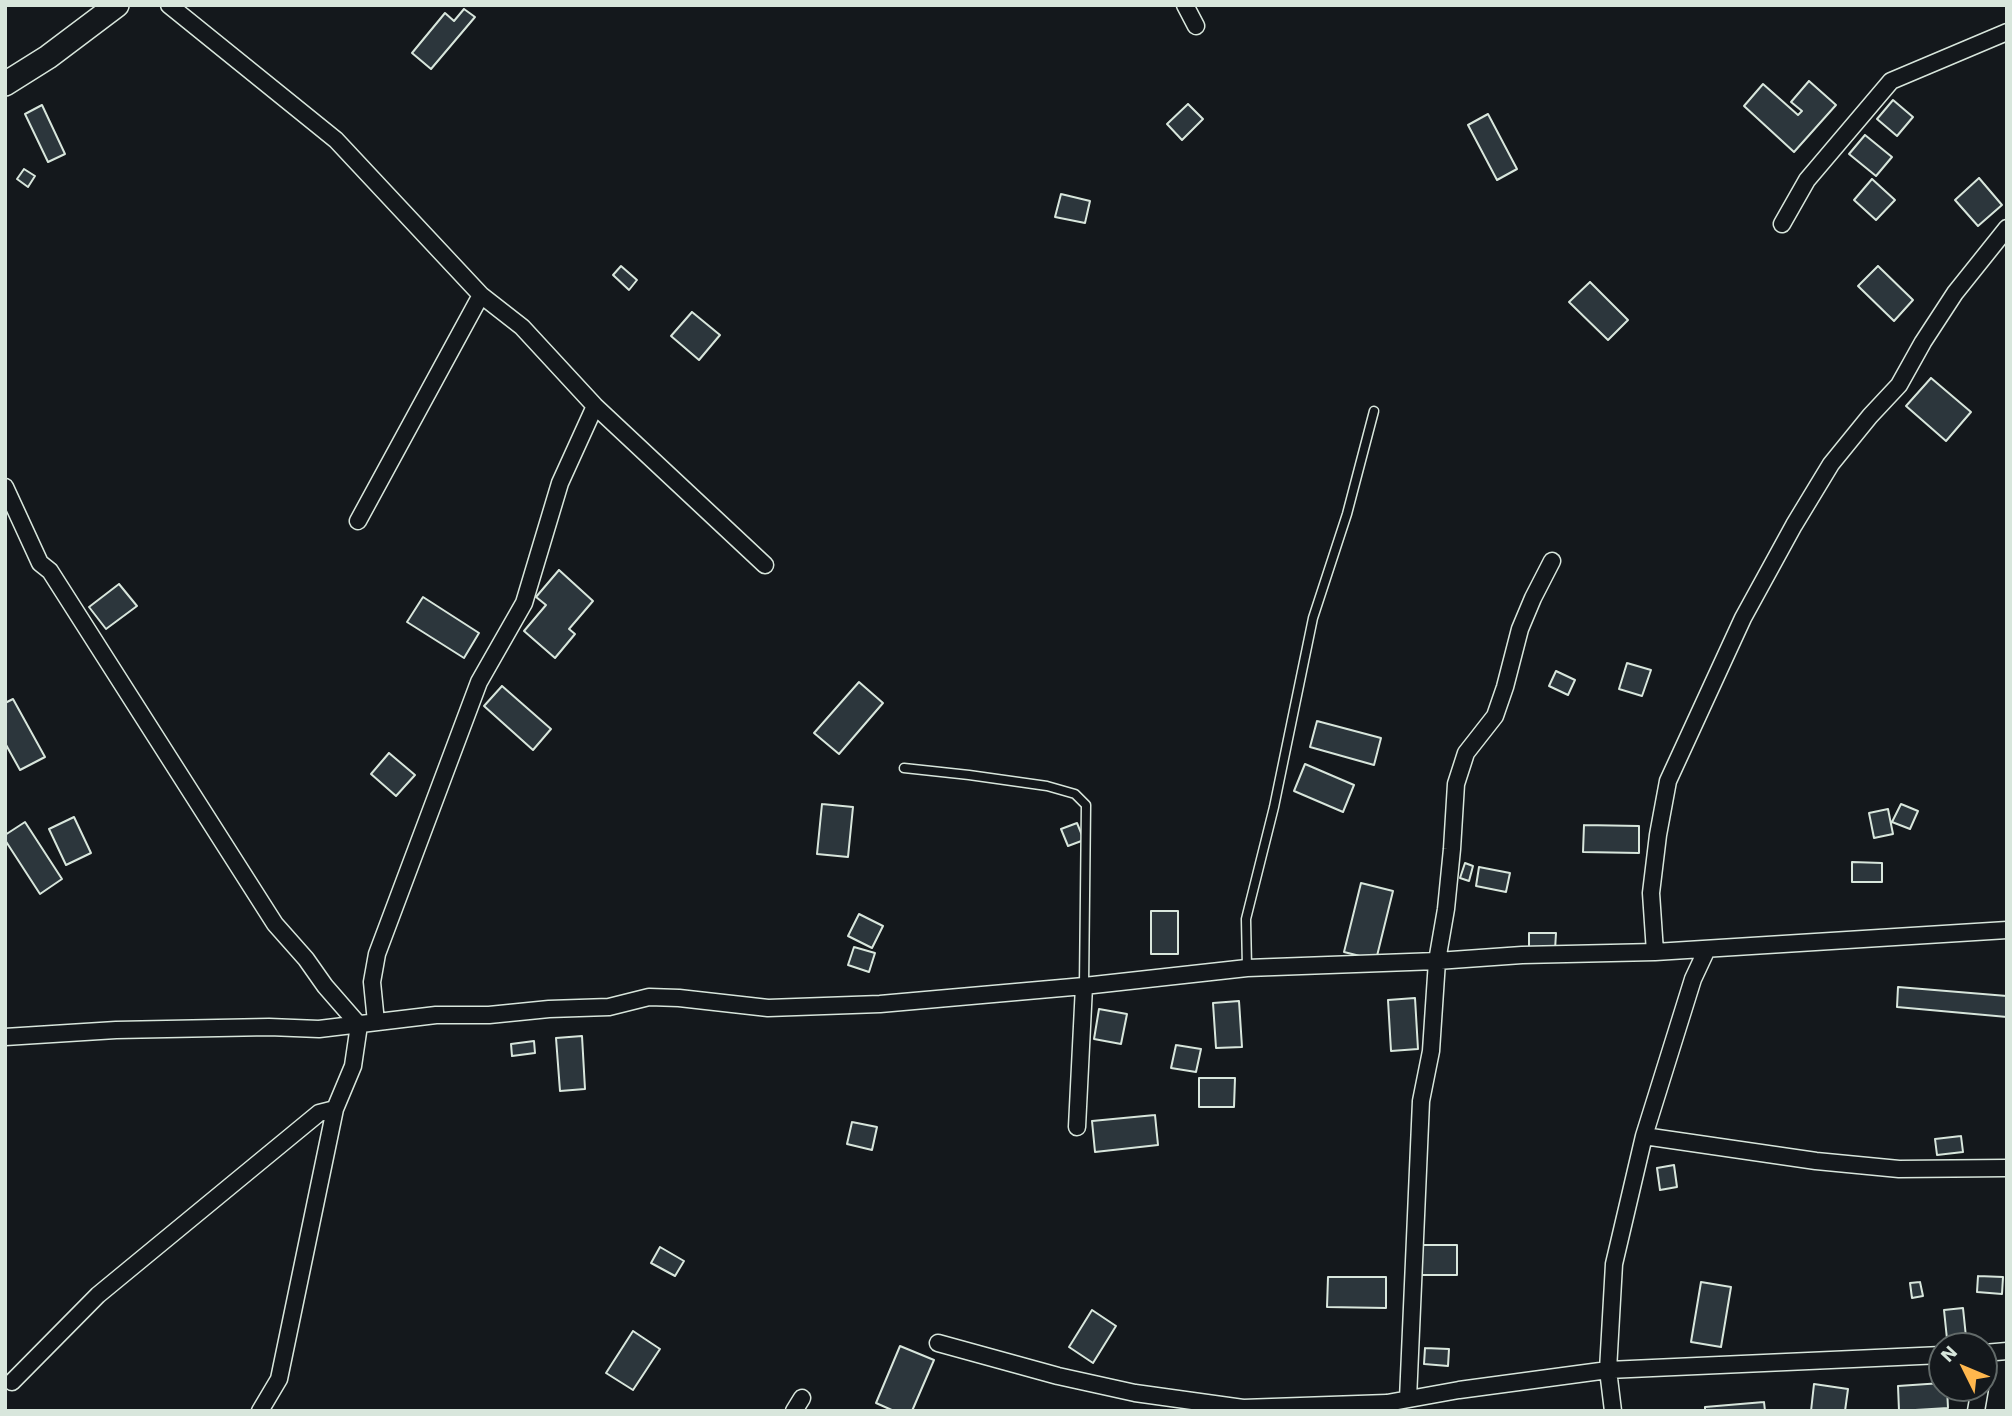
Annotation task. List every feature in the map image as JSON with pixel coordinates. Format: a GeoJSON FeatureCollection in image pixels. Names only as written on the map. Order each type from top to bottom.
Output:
{"type":"FeatureCollection","features":[{"type":"Feature","properties":{"kind":"street"},"geometry":{"type":"LineString","coordinates":[[5,84],[48,57],[117,5]]}},
{"type":"Feature","properties":{"kind":"street"},"geometry":{"type":"LineString","coordinates":[[169,5],[336,140],[481,295],[522,327],[595,405],[765,565]]}},
{"type":"Feature","properties":{"kind":"street"},"geometry":{"type":"LineString","coordinates":[[1185,5],[1196,26]]}},
{"type":"Feature","properties":{"kind":"street"},"geometry":{"type":"LineString","coordinates":[[1782,224],[1807,180],[1891,81],[2007,32]]}},
{"type":"Feature","properties":{"kind":"street"},"geometry":{"type":"LineString","coordinates":[[1655,952],[1651,893],[1668,780],[1743,618],[1831,464],[1899,385],[1955,293],[2007,228]]}},
{"type":"Feature","properties":{"kind":"street"},"geometry":{"type":"LineString","coordinates":[[358,521],[481,295]]}},
{"type":"Feature","properties":{"kind":"street"},"geometry":{"type":"LineString","coordinates":[[376,1022],[372,982],[377,954],[479,682],[524,603],[560,483],[595,405]]}},
{"type":"Feature","properties":{"kind":"street"},"geometry":{"type":"LineString","coordinates":[[5,487],[40,563],[50,571],[275,924],[359,1025],[353,1066],[335,1109],[279,1379],[260,1411]]}},
{"type":"Feature","properties":{"kind":"street"},"geometry":{"type":"LineString","coordinates":[[1408,1399],[1421,1101],[1431,1051],[1437,961],[1451,861],[1456,784],[1466,753],[1495,716],[1520,629],[1552,561]]}},
{"type":"Feature","properties":{"kind":"street"},"geometry":{"type":"LineString","coordinates":[[5,1037],[130,1030],[269,1027],[319,1029],[436,1015],[489,1015],[609,1007],[649,997],[768,1007],[880,1004],[1247,968],[1522,955],[1655,952],[2007,930]]}},
{"type":"Feature","properties":{"kind":"street"},"geometry":{"type":"LineString","coordinates":[[1613,1411],[1608,1370],[1614,1264],[1644,1136],[1693,979],[1707,949]]}},
{"type":"Feature","properties":{"kind":"street"},"geometry":{"type":"LineString","coordinates":[[1077,1127],[1084,986]]}},
{"type":"Feature","properties":{"kind":"street"},"geometry":{"type":"LineString","coordinates":[[12,1382],[98,1294],[318,1113],[335,1109]]}},
{"type":"Feature","properties":{"kind":"street"},"geometry":{"type":"LineString","coordinates":[[1644,1136],[1816,1161],[1899,1169],[2007,1168]]}},
{"type":"Feature","properties":{"kind":"street"},"geometry":{"type":"LineString","coordinates":[[938,1343],[1058,1376],[1135,1393],[1243,1408],[1387,1402],[1608,1370],[1928,1356]]}},
{"type":"Feature","properties":{"kind":"lane"},"geometry":{"type":"LineString","coordinates":[[1247,968],[1246,919],[1274,807],[1313,618],[1348,514],[1374,411]]}},
{"type":"Feature","properties":{"kind":"lane"},"geometry":{"type":"LineString","coordinates":[[904,768],[1047,786],[1075,794],[1086,805],[1084,986]]}},
{"type":"Feature","properties":{"kind":"building"},"geometry":{"type":"Polygon","coordinates":[[[464,9],[475,17],[431,69],[412,53],[445,13],[454,21],[464,9]]]}},
{"type":"Feature","properties":{"kind":"building"},"geometry":{"type":"Polygon","coordinates":[[[1809,81],[1836,105],[1794,152],[1744,106],[1763,84],[1798,115],[1802,111],[1791,102],[1809,81]]]}},
{"type":"Feature","properties":{"kind":"building"},"geometry":{"type":"Polygon","coordinates":[[[1893,100],[1913,117],[1897,136],[1877,119],[1893,100]]]}},
{"type":"Feature","properties":{"kind":"building"},"geometry":{"type":"Polygon","coordinates":[[[1188,104],[1203,119],[1182,140],[1167,124],[1188,104]]]}},
{"type":"Feature","properties":{"kind":"building"},"geometry":{"type":"Polygon","coordinates":[[[42,105],[65,154],[48,162],[25,114],[42,105]]]}},
{"type":"Feature","properties":{"kind":"building"},"geometry":{"type":"Polygon","coordinates":[[[1488,114],[1517,169],[1497,180],[1468,125],[1488,114]]]}},
{"type":"Feature","properties":{"kind":"building"},"geometry":{"type":"Polygon","coordinates":[[[1865,135],[1892,157],[1876,176],[1849,154],[1865,135]]]}},
{"type":"Feature","properties":{"kind":"building"},"geometry":{"type":"Polygon","coordinates":[[[24,169],[35,176],[28,187],[17,179],[24,169]]]}},
{"type":"Feature","properties":{"kind":"building"},"geometry":{"type":"Polygon","coordinates":[[[1979,178],[2002,205],[1978,226],[1955,200],[1979,178]]]}},
{"type":"Feature","properties":{"kind":"building"},"geometry":{"type":"Polygon","coordinates":[[[1872,179],[1895,200],[1876,220],[1854,200],[1872,179]]]}},
{"type":"Feature","properties":{"kind":"building"},"geometry":{"type":"Polygon","coordinates":[[[1061,194],[1090,201],[1085,223],[1055,217],[1061,194]]]}},
{"type":"Feature","properties":{"kind":"building"},"geometry":{"type":"Polygon","coordinates":[[[621,266],[637,280],[629,290],[613,275],[621,266]]]}},
{"type":"Feature","properties":{"kind":"building"},"geometry":{"type":"Polygon","coordinates":[[[1878,266],[1913,300],[1894,321],[1858,286],[1878,266]]]}},
{"type":"Feature","properties":{"kind":"building"},"geometry":{"type":"Polygon","coordinates":[[[1590,282],[1628,320],[1608,340],[1569,302],[1590,282]]]}},
{"type":"Feature","properties":{"kind":"building"},"geometry":{"type":"Polygon","coordinates":[[[692,312],[720,335],[699,360],[671,336],[692,312]]]}},
{"type":"Feature","properties":{"kind":"building"},"geometry":{"type":"Polygon","coordinates":[[[1931,378],[1971,412],[1946,441],[1906,406],[1931,378]]]}},
{"type":"Feature","properties":{"kind":"building"},"geometry":{"type":"Polygon","coordinates":[[[559,570],[593,601],[569,629],[575,634],[555,658],[524,631],[546,605],[536,597],[559,570]]]}},
{"type":"Feature","properties":{"kind":"building"},"geometry":{"type":"Polygon","coordinates":[[[119,584],[137,606],[106,629],[89,607],[119,584]]]}},
{"type":"Feature","properties":{"kind":"building"},"geometry":{"type":"Polygon","coordinates":[[[423,597],[479,633],[464,658],[407,622],[423,597]]]}},
{"type":"Feature","properties":{"kind":"building"},"geometry":{"type":"Polygon","coordinates":[[[1627,663],[1651,670],[1642,696],[1619,689],[1627,663]]]}},
{"type":"Feature","properties":{"kind":"building"},"geometry":{"type":"Polygon","coordinates":[[[1556,671],[1575,680],[1568,695],[1549,686],[1556,671]]]}},
{"type":"Feature","properties":{"kind":"building"},"geometry":{"type":"Polygon","coordinates":[[[859,682],[883,703],[839,754],[814,733],[859,682]]]}},
{"type":"Feature","properties":{"kind":"building"},"geometry":{"type":"Polygon","coordinates":[[[502,686],[551,729],[533,750],[484,706],[502,686]]]}},
{"type":"Feature","properties":{"kind":"building"},"geometry":{"type":"Polygon","coordinates":[[[13,699],[45,757],[20,770],[5,743],[5,703],[13,699]]]}},
{"type":"Feature","properties":{"kind":"building"},"geometry":{"type":"Polygon","coordinates":[[[1317,721],[1381,738],[1374,765],[1310,747],[1317,721]]]}},
{"type":"Feature","properties":{"kind":"building"},"geometry":{"type":"Polygon","coordinates":[[[389,753],[415,775],[396,796],[371,774],[389,753]]]}},
{"type":"Feature","properties":{"kind":"building"},"geometry":{"type":"Polygon","coordinates":[[[1305,764],[1354,785],[1343,812],[1294,791],[1305,764]]]}},
{"type":"Feature","properties":{"kind":"building"},"geometry":{"type":"Polygon","coordinates":[[[822,804],[853,807],[848,857],[817,854],[822,804]]]}},
{"type":"Feature","properties":{"kind":"building"},"geometry":{"type":"Polygon","coordinates":[[[1901,804],[1918,811],[1910,829],[1892,822],[1901,804]]]}},
{"type":"Feature","properties":{"kind":"building"},"geometry":{"type":"Polygon","coordinates":[[[1888,809],[1893,834],[1874,838],[1869,813],[1888,809]]]}},
{"type":"Feature","properties":{"kind":"building"},"geometry":{"type":"Polygon","coordinates":[[[74,817],[91,853],[66,865],[49,829],[74,817]]]}},
{"type":"Feature","properties":{"kind":"building"},"geometry":{"type":"Polygon","coordinates":[[[25,822],[62,879],[40,894],[5,840],[5,835],[25,822]]]}},
{"type":"Feature","properties":{"kind":"building"},"geometry":{"type":"Polygon","coordinates":[[[1077,823],[1084,840],[1068,846],[1061,829],[1077,823]]]}},
{"type":"Feature","properties":{"kind":"building"},"geometry":{"type":"Polygon","coordinates":[[[1584,825],[1639,826],[1639,853],[1583,852],[1584,825]]]}},
{"type":"Feature","properties":{"kind":"building"},"geometry":{"type":"Polygon","coordinates":[[[1852,862],[1882,863],[1882,882],[1852,882],[1852,862]]]}},
{"type":"Feature","properties":{"kind":"building"},"geometry":{"type":"Polygon","coordinates":[[[1465,863],[1473,866],[1469,881],[1460,878],[1465,863]]]}},
{"type":"Feature","properties":{"kind":"building"},"geometry":{"type":"Polygon","coordinates":[[[1479,867],[1510,873],[1506,892],[1476,886],[1479,867]]]}},
{"type":"Feature","properties":{"kind":"building"},"geometry":{"type":"Polygon","coordinates":[[[1361,883],[1393,891],[1376,960],[1344,952],[1361,883]]]}},
{"type":"Feature","properties":{"kind":"building"},"geometry":{"type":"Polygon","coordinates":[[[1151,911],[1178,911],[1178,954],[1151,954],[1151,911]]]}},
{"type":"Feature","properties":{"kind":"building"},"geometry":{"type":"Polygon","coordinates":[[[859,914],[883,926],[872,948],[848,936],[859,914]]]}},
{"type":"Feature","properties":{"kind":"building"},"geometry":{"type":"Polygon","coordinates":[[[1529,933],[1556,933],[1555,950],[1529,949],[1529,933]]]}},
{"type":"Feature","properties":{"kind":"building"},"geometry":{"type":"Polygon","coordinates":[[[854,947],[875,953],[869,972],[848,965],[854,947]]]}},
{"type":"Feature","properties":{"kind":"building"},"geometry":{"type":"Polygon","coordinates":[[[1898,987],[2007,996],[2007,1017],[1897,1007],[1898,987]]]}},
{"type":"Feature","properties":{"kind":"building"},"geometry":{"type":"Polygon","coordinates":[[[1415,998],[1418,1049],[1391,1051],[1388,1000],[1415,998]]]}},
{"type":"Feature","properties":{"kind":"building"},"geometry":{"type":"Polygon","coordinates":[[[1239,1001],[1242,1047],[1216,1048],[1213,1003],[1239,1001]]]}},
{"type":"Feature","properties":{"kind":"building"},"geometry":{"type":"Polygon","coordinates":[[[1099,1009],[1127,1014],[1121,1044],[1094,1039],[1099,1009]]]}},
{"type":"Feature","properties":{"kind":"building"},"geometry":{"type":"Polygon","coordinates":[[[582,1036],[585,1089],[560,1091],[556,1038],[582,1036]]]}},
{"type":"Feature","properties":{"kind":"building"},"geometry":{"type":"Polygon","coordinates":[[[534,1041],[535,1053],[512,1056],[511,1044],[534,1041]]]}},
{"type":"Feature","properties":{"kind":"building"},"geometry":{"type":"Polygon","coordinates":[[[1176,1045],[1201,1049],[1196,1072],[1171,1068],[1176,1045]]]}},
{"type":"Feature","properties":{"kind":"building"},"geometry":{"type":"Polygon","coordinates":[[[1199,1078],[1235,1078],[1234,1107],[1199,1107],[1199,1078]]]}},
{"type":"Feature","properties":{"kind":"building"},"geometry":{"type":"Polygon","coordinates":[[[1155,1115],[1158,1145],[1095,1152],[1092,1121],[1155,1115]]]}},
{"type":"Feature","properties":{"kind":"building"},"geometry":{"type":"Polygon","coordinates":[[[852,1122],[877,1127],[872,1150],[847,1144],[852,1122]]]}},
{"type":"Feature","properties":{"kind":"building"},"geometry":{"type":"Polygon","coordinates":[[[1961,1136],[1963,1152],[1937,1155],[1935,1139],[1961,1136]]]}},
{"type":"Feature","properties":{"kind":"building"},"geometry":{"type":"Polygon","coordinates":[[[1674,1165],[1677,1187],[1660,1190],[1657,1168],[1674,1165]]]}},
{"type":"Feature","properties":{"kind":"building"},"geometry":{"type":"Polygon","coordinates":[[[1421,1245],[1457,1245],[1457,1275],[1421,1275],[1421,1245]]]}},
{"type":"Feature","properties":{"kind":"building"},"geometry":{"type":"Polygon","coordinates":[[[660,1247],[684,1261],[675,1276],[651,1263],[660,1247]]]}},
{"type":"Feature","properties":{"kind":"building"},"geometry":{"type":"Polygon","coordinates":[[[1978,1276],[2003,1277],[2002,1294],[1977,1292],[1978,1276]]]}},
{"type":"Feature","properties":{"kind":"building"},"geometry":{"type":"Polygon","coordinates":[[[1328,1277],[1386,1277],[1386,1308],[1327,1307],[1328,1277]]]}},
{"type":"Feature","properties":{"kind":"building"},"geometry":{"type":"Polygon","coordinates":[[[1701,1282],[1731,1287],[1721,1347],[1691,1342],[1701,1282]]]}},
{"type":"Feature","properties":{"kind":"building"},"geometry":{"type":"Polygon","coordinates":[[[1920,1282],[1923,1296],[1912,1298],[1910,1283],[1920,1282]]]}},
{"type":"Feature","properties":{"kind":"building"},"geometry":{"type":"Polygon","coordinates":[[[1963,1308],[1965,1332],[1946,1332],[1944,1310],[1963,1308]]]}},
{"type":"Feature","properties":{"kind":"building"},"geometry":{"type":"Polygon","coordinates":[[[1092,1310],[1116,1326],[1093,1363],[1069,1347],[1092,1310]]]}},
{"type":"Feature","properties":{"kind":"building"},"geometry":{"type":"Polygon","coordinates":[[[633,1331],[660,1349],[633,1390],[606,1373],[633,1331]]]}},
{"type":"Feature","properties":{"kind":"building"},"geometry":{"type":"Polygon","coordinates":[[[900,1346],[934,1360],[912,1411],[894,1411],[876,1403],[900,1346]]]}},
{"type":"Feature","properties":{"kind":"building"},"geometry":{"type":"Polygon","coordinates":[[[1425,1348],[1449,1349],[1448,1366],[1424,1364],[1425,1348]]]}},
{"type":"Feature","properties":{"kind":"building"},"geometry":{"type":"Polygon","coordinates":[[[1814,1384],[1848,1389],[1845,1411],[1811,1411],[1814,1384]]]}},
{"type":"Feature","properties":{"kind":"building"},"geometry":{"type":"Polygon","coordinates":[[[1928,1384],[1928,1402],[1948,1402],[1948,1408],[1899,1411],[1898,1386],[1928,1384]]]}},
{"type":"Feature","properties":{"kind":"building"},"geometry":{"type":"Polygon","coordinates":[[[1764,1402],[1765,1411],[1705,1411],[1705,1407],[1764,1402]]]}}]}
